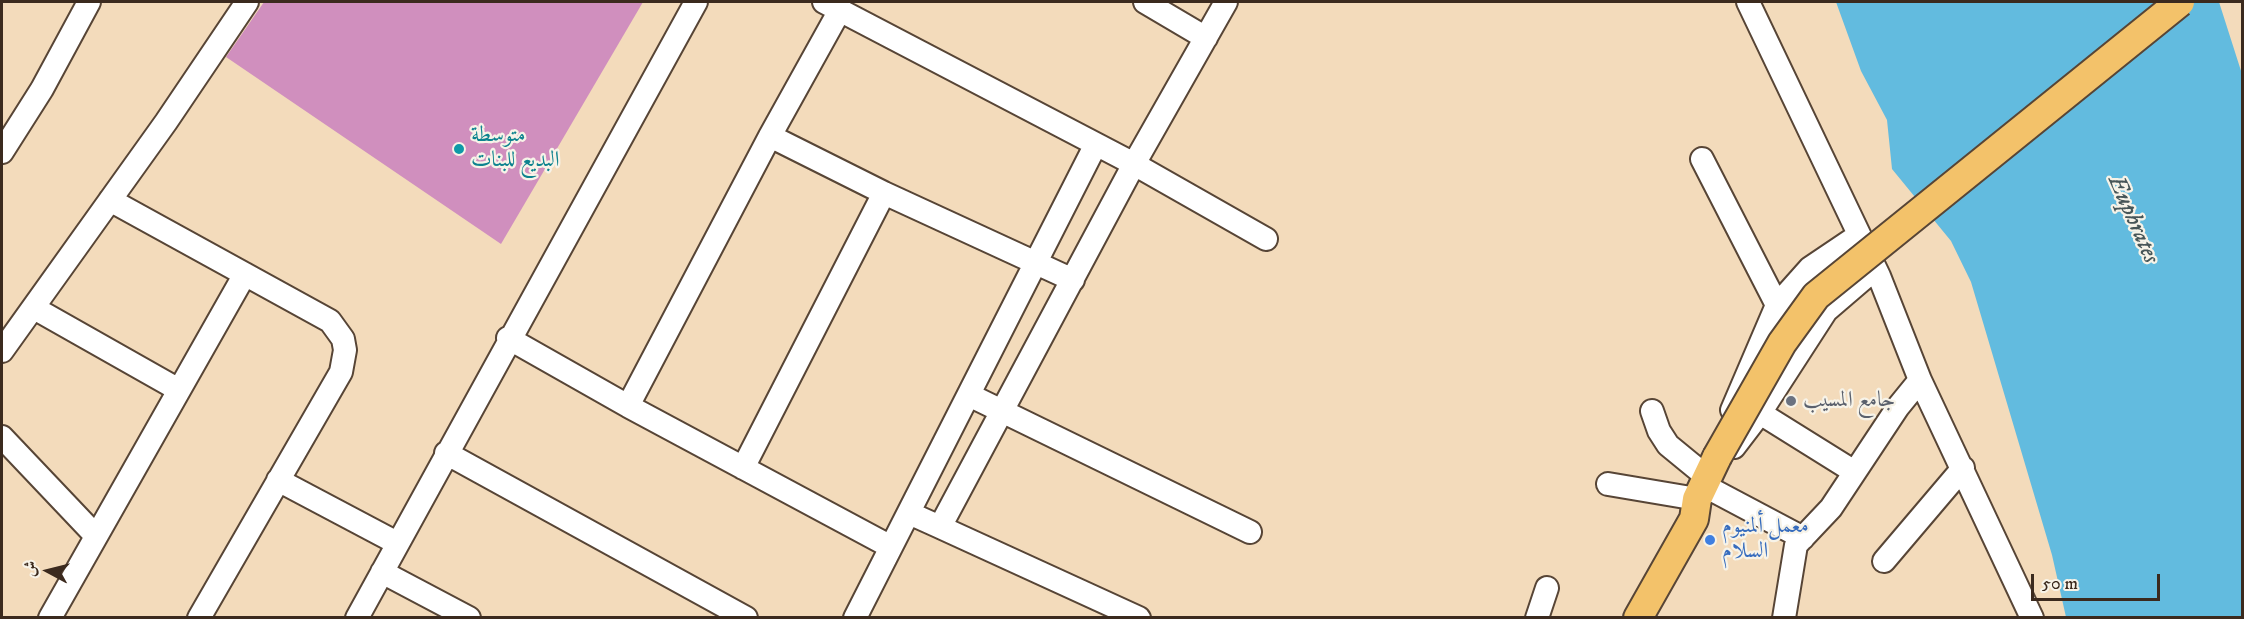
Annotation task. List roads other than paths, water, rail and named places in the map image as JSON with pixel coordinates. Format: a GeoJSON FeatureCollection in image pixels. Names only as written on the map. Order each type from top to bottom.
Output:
{"type":"FeatureCollection","features":[{"type":"Feature","properties":{"kind":"main road"},"geometry":{"type":"LineString","coordinates":[[1619,618],[1676,514],[1706,479],[1782,343],[1816,296],[2180,2]]}},
{"type":"Feature","properties":{"kind":"main road"},"geometry":{"type":"LineString","coordinates":[[1638,618],[1694,519],[1706,479]]}},
{"type":"Feature","properties":{"kind":"street"},"geometry":{"type":"LineString","coordinates":[[2,152],[42,89],[88,2]]}},
{"type":"Feature","properties":{"kind":"street"},"geometry":{"type":"LineString","coordinates":[[2,351],[247,2]]}},
{"type":"Feature","properties":{"kind":"street"},"geometry":{"type":"LineString","coordinates":[[357,618],[508,338],[696,2]]}},
{"type":"Feature","properties":{"kind":"street"},"geometry":{"type":"LineString","coordinates":[[1145,2],[1206,38]]}},
{"type":"Feature","properties":{"kind":"street"},"geometry":{"type":"LineString","coordinates":[[940,527],[1134,164],[1226,2]]}},
{"type":"Feature","properties":{"kind":"street"},"geometry":{"type":"LineString","coordinates":[[1748,2],[1875,269],[1920,380],[2032,618]]}},
{"type":"Feature","properties":{"kind":"street"},"geometry":{"type":"LineString","coordinates":[[628,406],[770,136],[832,6],[1095,146],[1134,164],[1266,239]]}},
{"type":"Feature","properties":{"kind":"street"},"geometry":{"type":"LineString","coordinates":[[770,136],[884,193],[1036,265],[1073,280]]}},
{"type":"Feature","properties":{"kind":"street"},"geometry":{"type":"LineString","coordinates":[[855,618],[1095,146]]}},
{"type":"Feature","properties":{"kind":"street"},"geometry":{"type":"LineString","coordinates":[[1702,159],[1777,305]]}},
{"type":"Feature","properties":{"kind":"street"},"geometry":{"type":"LineString","coordinates":[[743,468],[884,193]]}},
{"type":"Feature","properties":{"kind":"street"},"geometry":{"type":"LineString","coordinates":[[110,200],[330,321],[343,339],[345,350],[341,372],[199,618]]}},
{"type":"Feature","properties":{"kind":"street"},"geometry":{"type":"LineString","coordinates":[[1706,479],[1723,431],[1777,305],[1810,268],[1859,235]]}},
{"type":"Feature","properties":{"kind":"street"},"geometry":{"type":"LineString","coordinates":[[1608,484],[1706,479],[1737,445],[1760,413],[1826,311],[1875,269]]}},
{"type":"Feature","properties":{"kind":"street"},"geometry":{"type":"LineString","coordinates":[[50,618],[245,274]]}},
{"type":"Feature","properties":{"kind":"street"},"geometry":{"type":"LineString","coordinates":[[34,308],[179,390]]}},
{"type":"Feature","properties":{"kind":"street"},"geometry":{"type":"LineString","coordinates":[[508,338],[628,406],[891,547]]}},
{"type":"Feature","properties":{"kind":"street"},"geometry":{"type":"LineString","coordinates":[[1784,618],[1796,545],[1831,508],[1853,471],[1920,380]]}},
{"type":"Feature","properties":{"kind":"street"},"geometry":{"type":"LineString","coordinates":[[969,395],[1250,532]]}},
{"type":"Feature","properties":{"kind":"street"},"geometry":{"type":"LineString","coordinates":[[1652,411],[1659,431],[1668,445],[1706,479],[1803,538]]}},
{"type":"Feature","properties":{"kind":"street"},"geometry":{"type":"LineString","coordinates":[[1760,413],[1853,471]]}},
{"type":"Feature","properties":{"kind":"street"},"geometry":{"type":"LineString","coordinates":[[2,437],[96,536]]}},
{"type":"Feature","properties":{"kind":"street"},"geometry":{"type":"LineString","coordinates":[[446,453],[746,618]]}},
{"type":"Feature","properties":{"kind":"street"},"geometry":{"type":"LineString","coordinates":[[1884,561],[1963,468]]}},
{"type":"Feature","properties":{"kind":"street"},"geometry":{"type":"LineString","coordinates":[[278,480],[397,543]]}},
{"type":"Feature","properties":{"kind":"street"},"geometry":{"type":"LineString","coordinates":[[909,513],[1139,618]]}},
{"type":"Feature","properties":{"kind":"street"},"geometry":{"type":"LineString","coordinates":[[382,572],[469,618]]}},
{"type":"Feature","properties":{"kind":"street"},"geometry":{"type":"LineString","coordinates":[[1537,618],[1547,588]]}},
{"type":"Feature","properties":{"kind":"water","name":"Euphrates"},"geometry":{"type":"Polygon","coordinates":[[[1836,2],[2219,2],[2242,74],[2242,617],[2066,617],[2052,555],[1971,282],[1951,241],[1892,169],[1887,120],[1861,71],[1836,2]]]}},
{"type":"Feature","properties":{"kind":"place","name":"متوسطة البديع للبنات"},"geometry":{"type":"Point","coordinates":[459,149]}},
{"type":"Feature","properties":{"kind":"place","name":"جامع المسيب"},"geometry":{"type":"Point","coordinates":[1791,401]}},
{"type":"Feature","properties":{"kind":"place","name":"معمل ألمنيوم السلام"},"geometry":{"type":"Point","coordinates":[1710,540]}}]}
